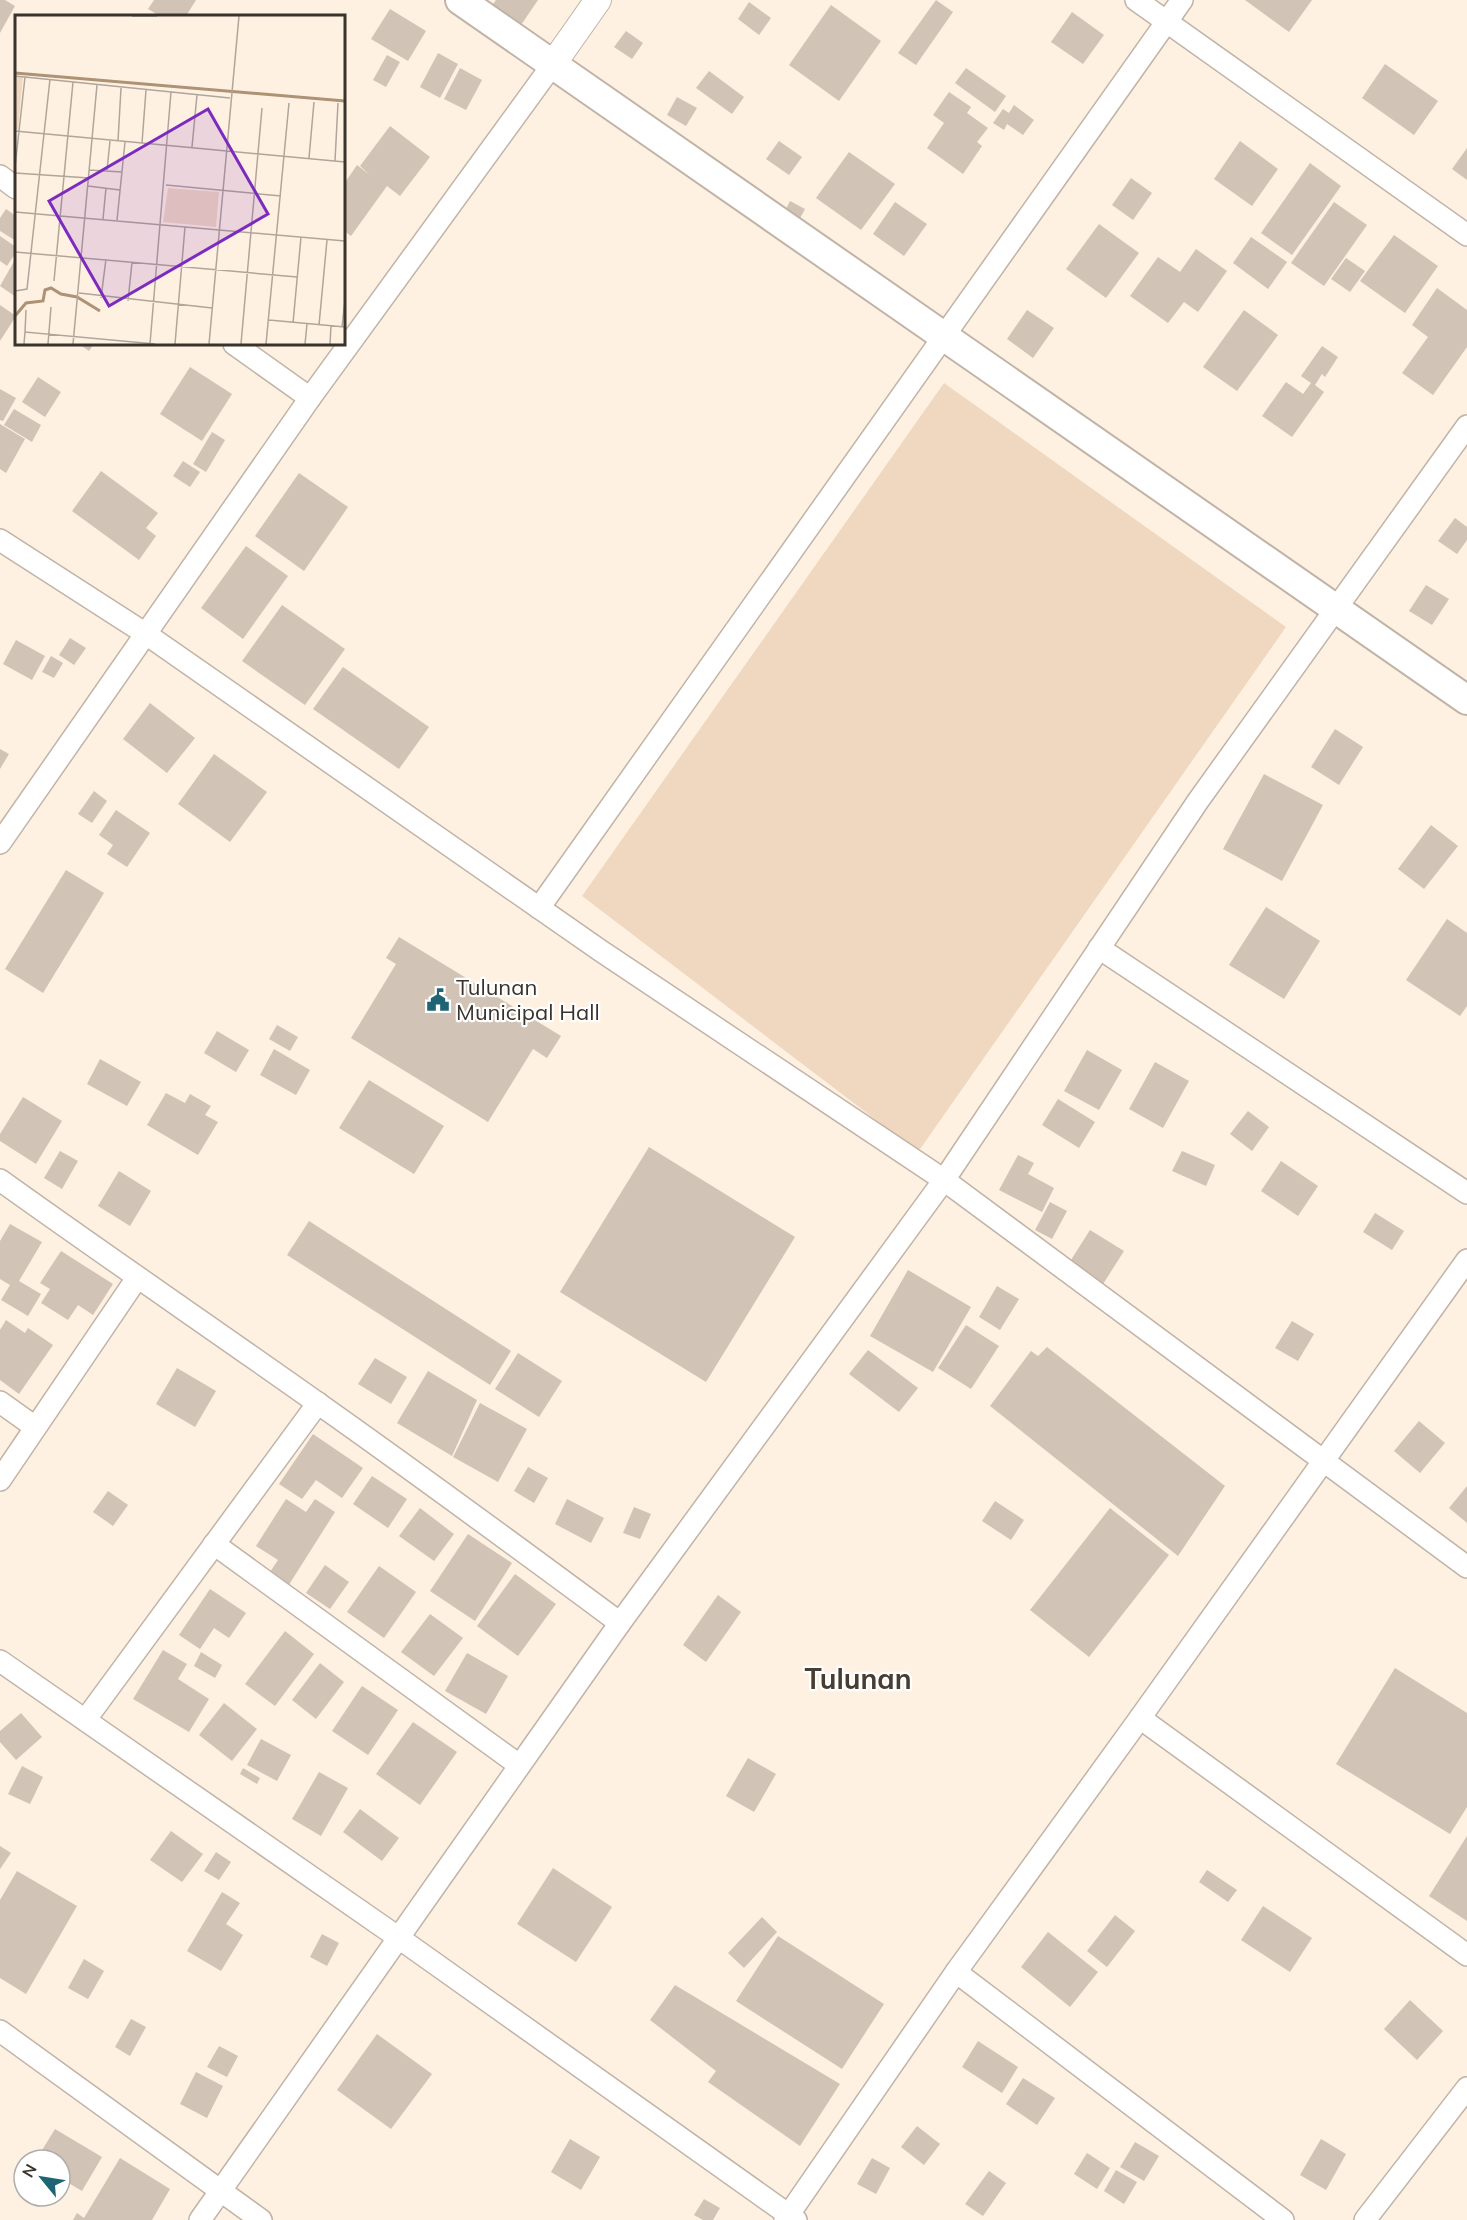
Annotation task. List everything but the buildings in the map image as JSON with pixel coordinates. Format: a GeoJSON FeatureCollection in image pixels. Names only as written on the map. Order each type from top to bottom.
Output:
{"type":"FeatureCollection","features":[{"type":"Feature","properties":{"kind":"main road"},"geometry":{"type":"LineString","coordinates":[[460,0],[1467,700]]}},
{"type":"Feature","properties":{"kind":"street"},"geometry":{"type":"LineString","coordinates":[[0,843],[310,398],[598,0]]}},
{"type":"Feature","properties":{"kind":"street"},"geometry":{"type":"LineString","coordinates":[[1136,0],[1467,236]]}},
{"type":"Feature","properties":{"kind":"street"},"geometry":{"type":"LineString","coordinates":[[538,908],[1182,0]]}},
{"type":"Feature","properties":{"kind":"street"},"geometry":{"type":"LineString","coordinates":[[0,176],[15,187]]}},
{"type":"Feature","properties":{"kind":"street"},"geometry":{"type":"LineString","coordinates":[[235,345],[310,398]]}},
{"type":"Feature","properties":{"kind":"street"},"geometry":{"type":"LineString","coordinates":[[200,2220],[620,1623],[945,1180],[1198,801],[1467,426]]}},
{"type":"Feature","properties":{"kind":"street"},"geometry":{"type":"LineString","coordinates":[[0,540],[146,634],[538,908],[945,1180],[1467,1567]]}},
{"type":"Feature","properties":{"kind":"street"},"geometry":{"type":"LineString","coordinates":[[1099,948],[1467,1193]]}},
{"type":"Feature","properties":{"kind":"street"},"geometry":{"type":"LineString","coordinates":[[0,1180],[318,1403],[620,1623]]}},
{"type":"Feature","properties":{"kind":"street"},"geometry":{"type":"LineString","coordinates":[[2,1666],[86,1719],[399,1938],[790,2218],[956,1972],[1467,1260]]}},
{"type":"Feature","properties":{"kind":"street"},"geometry":{"type":"LineString","coordinates":[[0,1480],[137,1278]]}},
{"type":"Feature","properties":{"kind":"street"},"geometry":{"type":"LineString","coordinates":[[0,1401],[35,1426]]}},
{"type":"Feature","properties":{"kind":"street"},"geometry":{"type":"LineString","coordinates":[[86,1719],[318,1403]]}},
{"type":"Feature","properties":{"kind":"street"},"geometry":{"type":"LineString","coordinates":[[214,1544],[519,1765]]}},
{"type":"Feature","properties":{"kind":"street"},"geometry":{"type":"LineString","coordinates":[[1140,1718],[1467,1955]]}},
{"type":"Feature","properties":{"kind":"street"},"geometry":{"type":"LineString","coordinates":[[956,1972],[1283,2220]]}},
{"type":"Feature","properties":{"kind":"street"},"geometry":{"type":"LineString","coordinates":[[0,2031],[261,2220]]}},
{"type":"Feature","properties":{"kind":"street"},"geometry":{"type":"LineString","coordinates":[[1365,2220],[1467,2088]]}},
{"type":"Feature","properties":{"kind":"shaded area"},"geometry":{"type":"Polygon","coordinates":[[[944,383],[1286,627],[918,1152],[582,896],[944,383]]]}},
{"type":"Feature","properties":{"kind":"place","name":"Tulunan Municipal Hall"},"geometry":{"type":"Point","coordinates":[438,1000]}},
{"type":"Feature","properties":{"kind":"district","name":"Tulunan"},"geometry":{"type":"Point","coordinates":[858,1678]}}]}
